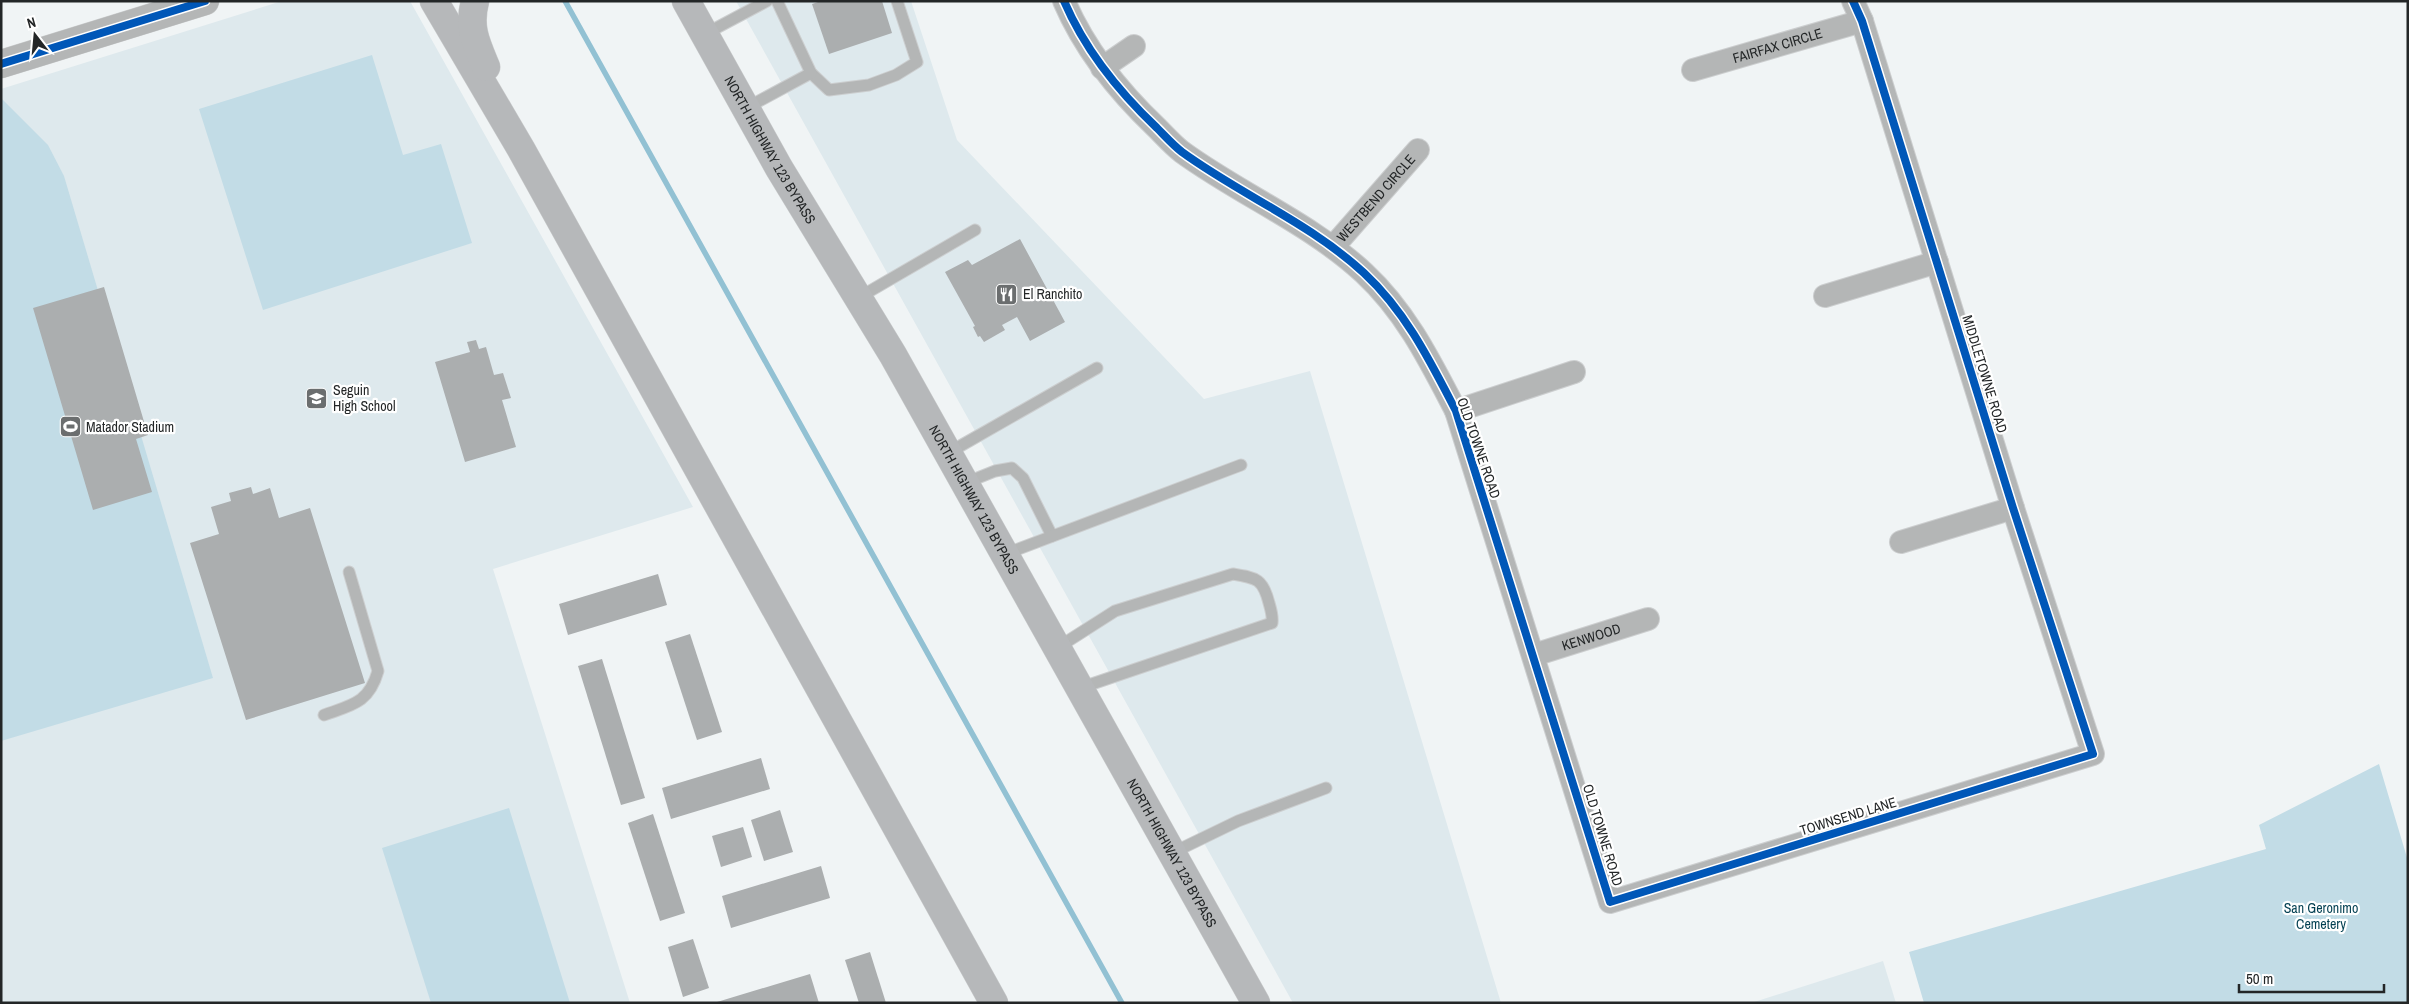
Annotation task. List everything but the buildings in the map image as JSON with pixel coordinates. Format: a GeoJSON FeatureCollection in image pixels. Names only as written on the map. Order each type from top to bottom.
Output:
{"type":"FeatureCollection","features":[{"type":"Feature","properties":{"kind":"main road"},"geometry":{"type":"LineString","coordinates":[[434,1],[521,150],[994,1003]]}},
{"type":"Feature","properties":{"kind":"main road"},"geometry":{"type":"LineString","coordinates":[[475,1],[471,17],[476,42],[521,150]]}},
{"type":"Feature","properties":{"kind":"main road","name":"NORTH HIGHWAY 123 BYPASS"},"geometry":{"type":"LineString","coordinates":[[686,2],[746,108],[893,355],[1256,1003]]}},
{"type":"Feature","properties":{"kind":"street"},"geometry":{"type":"LineString","coordinates":[[1,64],[205,1]]}},
{"type":"Feature","properties":{"kind":"street","name":"OLD TOWNE ROAD"},"geometry":{"type":"LineString","coordinates":[[1064,1],[1072,21],[1102,68],[1134,106],[1181,151],[1333,247],[1365,274],[1398,308],[1426,352],[1456,411],[1610,902]]}},
{"type":"Feature","properties":{"kind":"street","name":"FAIRFAX CIRCLE"},"geometry":{"type":"LineString","coordinates":[[1693,70],[1858,11]]}},
{"type":"Feature","properties":{"kind":"street","name":"MIDDLETOWNE ROAD"},"geometry":{"type":"LineString","coordinates":[[1858,11],[2012,508],[2093,754]]}},
{"type":"Feature","properties":{"kind":"street"},"geometry":{"type":"LineString","coordinates":[[1102,68],[1134,46]]}},
{"type":"Feature","properties":{"kind":"street","name":"WESTBEND CIRCLE"},"geometry":{"type":"LineString","coordinates":[[1333,247],[1418,150]]}},
{"type":"Feature","properties":{"kind":"street"},"geometry":{"type":"LineString","coordinates":[[1825,296],[1937,262]]}},
{"type":"Feature","properties":{"kind":"street"},"geometry":{"type":"LineString","coordinates":[[1456,411],[1574,372]]}},
{"type":"Feature","properties":{"kind":"street"},"geometry":{"type":"LineString","coordinates":[[1901,542],[2012,508]]}},
{"type":"Feature","properties":{"kind":"street","name":"KENWOOD"},"geometry":{"type":"LineString","coordinates":[[1534,655],[1648,619]]}},
{"type":"Feature","properties":{"kind":"street","name":"TOWNSEND LANE"},"geometry":{"type":"LineString","coordinates":[[1610,902],[2093,754]]}},
{"type":"Feature","properties":{"kind":"lane"},"geometry":{"type":"LineString","coordinates":[[705,34],[767,1]]}},
{"type":"Feature","properties":{"kind":"lane"},"geometry":{"type":"LineString","coordinates":[[777,1],[811,73],[829,90],[870,85],[896,75],[917,62],[897,1]]}},
{"type":"Feature","properties":{"kind":"lane"},"geometry":{"type":"LineString","coordinates":[[746,108],[811,73]]}},
{"type":"Feature","properties":{"kind":"lane"},"geometry":{"type":"LineString","coordinates":[[858,298],[975,230]]}},
{"type":"Feature","properties":{"kind":"lane"},"geometry":{"type":"LineString","coordinates":[[948,453],[1097,368]]}},
{"type":"Feature","properties":{"kind":"lane"},"geometry":{"type":"LineString","coordinates":[[1005,554],[1241,465]]}},
{"type":"Feature","properties":{"kind":"lane"},"geometry":{"type":"LineString","coordinates":[[965,483],[995,471],[1012,468],[1023,478],[1052,536]]}},
{"type":"Feature","properties":{"kind":"lane"},"geometry":{"type":"LineString","coordinates":[[324,715],[364,698],[374,686],[378,671],[349,572]]}},
{"type":"Feature","properties":{"kind":"lane"},"geometry":{"type":"LineString","coordinates":[[1057,648],[1115,611],[1233,574],[1252,577],[1265,587],[1273,617],[1272,623],[1080,688]]}},
{"type":"Feature","properties":{"kind":"lane"},"geometry":{"type":"LineString","coordinates":[[1172,853],[1238,821],[1326,788]]}},
{"type":"Feature","properties":{"kind":"shaded area","name":"Seguin High School"},"geometry":{"type":"Polygon","coordinates":[[[282,1],[410,1],[693,507],[493,569],[630,1003],[1,1003],[1,89],[282,1]]]}},
{"type":"Feature","properties":{"kind":"shaded area"},"geometry":{"type":"Polygon","coordinates":[[[736,1],[911,1],[957,140],[1204,399],[1310,371],[1501,1003],[1293,1003],[736,1]]]}},
{"type":"Feature","properties":{"kind":"shaded area"},"geometry":{"type":"Polygon","coordinates":[[[1883,961],[1896,1003],[1751,1003],[1883,961]]]}},
{"type":"Feature","properties":{"kind":"green space"},"geometry":{"type":"Polygon","coordinates":[[[372,55],[403,155],[441,144],[472,243],[263,310],[199,109],[372,55]]]}},
{"type":"Feature","properties":{"kind":"green space","name":"Matador Stadium"},"geometry":{"type":"Polygon","coordinates":[[[1,98],[48,145],[64,176],[213,678],[1,741],[1,98]]]}},
{"type":"Feature","properties":{"kind":"green space","name":"San Geronimo Cemetery"},"geometry":{"type":"Polygon","coordinates":[[[2379,764],[2408,861],[2408,1003],[1924,1003],[1909,952],[2266,849],[2259,825],[2379,764]]]}},
{"type":"Feature","properties":{"kind":"green space"},"geometry":{"type":"Polygon","coordinates":[[[509,808],[570,1003],[431,1003],[382,848],[509,808]]]}},
{"type":"Feature","properties":{"kind":"waterway"},"geometry":{"type":"LineString","coordinates":[[565,1],[1122,1003]]}},
{"type":"Feature","properties":{"kind":"cycle path"},"geometry":{"type":"LineString","coordinates":[[1,64],[205,1]]}},
{"type":"Feature","properties":{"kind":"cycle path"},"geometry":{"type":"LineString","coordinates":[[1064,1],[1082,36],[1116,85],[1172,143],[1182,152],[1298,224],[1343,255],[1379,288],[1416,338],[1456,411],[1610,902],[2093,754],[2013,508],[1862,21],[1853,1]]}},
{"type":"Feature","properties":{"kind":"place","name":"El Ranchito"},"geometry":{"type":"Point","coordinates":[1007,294]}},
{"type":"Feature","properties":{"kind":"place","name":"Seguin High School"},"geometry":{"type":"Point","coordinates":[317,398]}},
{"type":"Feature","properties":{"kind":"place","name":"Matador Stadium"},"geometry":{"type":"Point","coordinates":[70,427]}}]}
